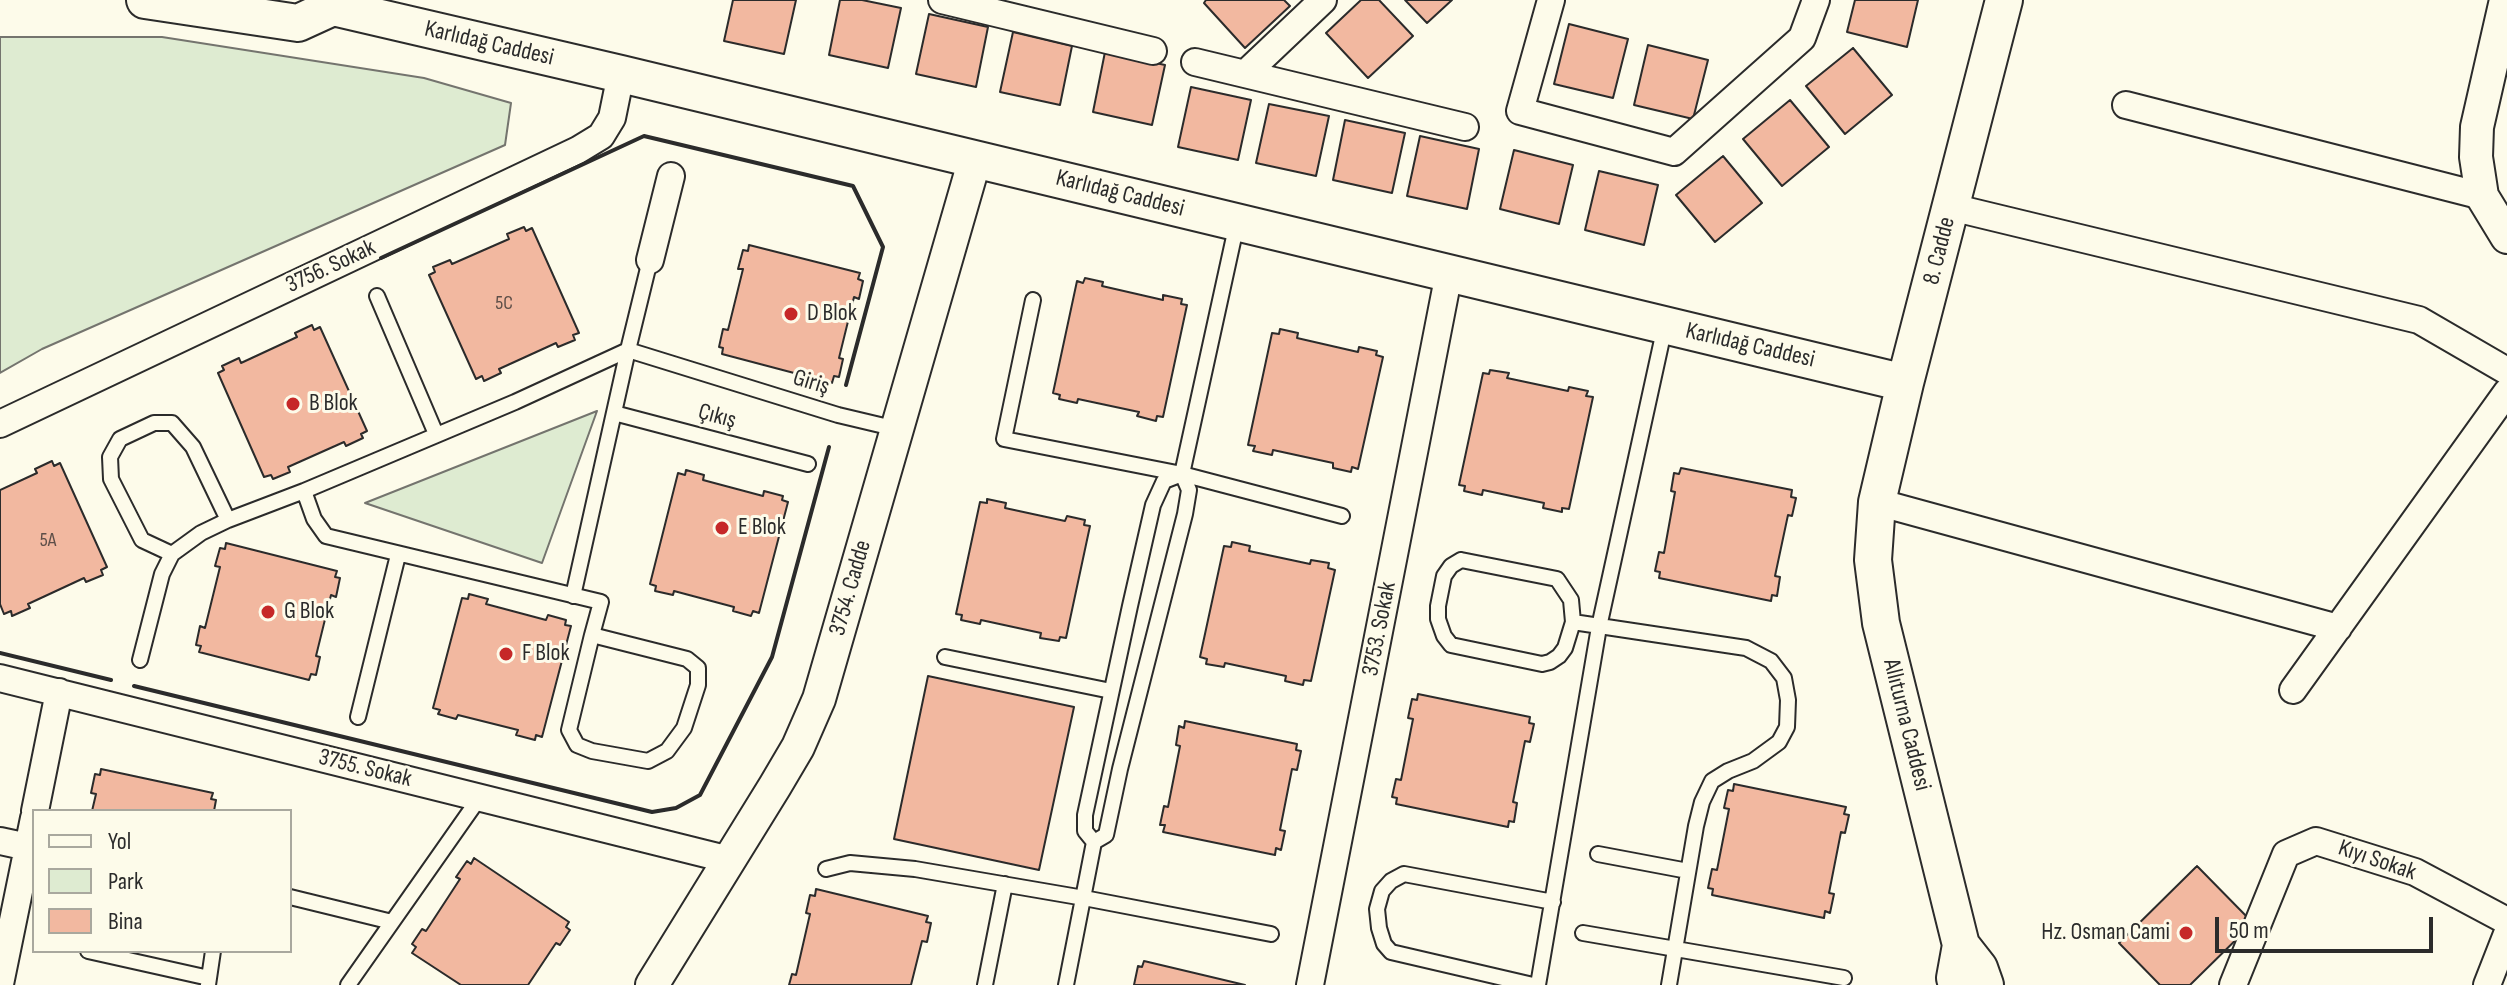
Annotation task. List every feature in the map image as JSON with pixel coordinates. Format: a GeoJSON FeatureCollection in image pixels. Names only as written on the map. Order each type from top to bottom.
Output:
{"type":"FeatureCollection","features":[{"type":"Feature","properties":{"kind":"main road","name":"Karlıdağ Caddesi"},"geometry":{"type":"LineString","coordinates":[[145,0],[298,23],[330,4],[1905,383]]}},
{"type":"Feature","properties":{"kind":"main road","name":"8. Cadde"},"geometry":{"type":"LineString","coordinates":[[1877,502],[2004,0]]}},
{"type":"Feature","properties":{"kind":"main road","name":"Allıturna Caddesi"},"geometry":{"type":"LineString","coordinates":[[1877,502],[1873,560],[1881,623],[1961,945],[1979,968],[1985,985]]}},
{"type":"Feature","properties":{"kind":"main road","name":"Allıturna Caddesi"},"geometry":{"type":"LineString","coordinates":[[1957,985],[1955,978],[1961,945]]}},
{"type":"Feature","properties":{"kind":"street"},"geometry":{"type":"LineString","coordinates":[[942,0],[1153,51]]}},
{"type":"Feature","properties":{"kind":"street"},"geometry":{"type":"LineString","coordinates":[[1245,74],[1323,0]]}},
{"type":"Feature","properties":{"kind":"street"},"geometry":{"type":"LineString","coordinates":[[1551,0],[1520,111],[1674,152],[1802,38],[1816,0]]}},
{"type":"Feature","properties":{"kind":"street"},"geometry":{"type":"LineString","coordinates":[[2506,0],[2477,127],[2477,177],[2482,196],[2507,237]]}},
{"type":"Feature","properties":{"kind":"street"},"geometry":{"type":"LineString","coordinates":[[1195,62],[1465,127]]}},
{"type":"Feature","properties":{"kind":"street","name":"3756. Sokak"},"geometry":{"type":"LineString","coordinates":[[0,424],[578,150],[601,136],[612,118],[621,74]]}},
{"type":"Feature","properties":{"kind":"street"},"geometry":{"type":"LineString","coordinates":[[2126,105],[2482,196]]}},
{"type":"Feature","properties":{"kind":"street","name":"3754. Cadde"},"geometry":{"type":"LineString","coordinates":[[652,985],[798,747],[819,699],[975,159]]}},
{"type":"Feature","properties":{"kind":"street"},"geometry":{"type":"LineString","coordinates":[[650,260],[671,176]]}},
{"type":"Feature","properties":{"kind":"street"},"geometry":{"type":"LineString","coordinates":[[1951,207],[2419,320],[2507,371]]}},
{"type":"Feature","properties":{"kind":"street","name":"3753. Sokak"},"geometry":{"type":"LineString","coordinates":[[1310,985],[1449,273]]}},
{"type":"Feature","properties":{"kind":"street"},"geometry":{"type":"LineString","coordinates":[[2293,690],[2507,392]]}},
{"type":"Feature","properties":{"kind":"street"},"geometry":{"type":"LineString","coordinates":[[1877,502],[2338,628]]}},
{"type":"Feature","properties":{"kind":"street","name":"3755. Sokak"},"geometry":{"type":"LineString","coordinates":[[0,678],[730,860]]}},
{"type":"Feature","properties":{"kind":"street"},"geometry":{"type":"LineString","coordinates":[[35,809],[59,692]]}},
{"type":"Feature","properties":{"kind":"street"},"geometry":{"type":"LineString","coordinates":[[0,984],[32,828]]}},
{"type":"Feature","properties":{"kind":"street"},"geometry":{"type":"LineString","coordinates":[[0,841],[28,847]]}},
{"type":"Feature","properties":{"kind":"street","name":"Kıyı Sokak"},"geometry":{"type":"LineString","coordinates":[[2233,985],[2286,854],[2316,841],[2415,872],[2507,921]]}},
{"type":"Feature","properties":{"kind":"street"},"geometry":{"type":"LineString","coordinates":[[2487,985],[2507,934]]}},
{"type":"Feature","properties":{"kind":"lane"},"geometry":{"type":"LineString","coordinates":[[1094,842],[1106,835],[1185,514],[1189,490],[1182,474],[1238,222]]}},
{"type":"Feature","properties":{"kind":"lane"},"geometry":{"type":"LineString","coordinates":[[573,596],[650,260]]}},
{"type":"Feature","properties":{"kind":"lane"},"geometry":{"type":"LineString","coordinates":[[377,296],[436,434]]}},
{"type":"Feature","properties":{"kind":"lane"},"geometry":{"type":"LineString","coordinates":[[1033,300],[1004,439],[1182,474],[1342,516]]}},
{"type":"Feature","properties":{"kind":"lane"},"geometry":{"type":"LineString","coordinates":[[1553,902],[1404,874],[1391,881],[1382,891],[1377,909],[1384,944],[1391,952],[1535,985],[1553,902],[1599,627],[1665,325]]}},
{"type":"Feature","properties":{"kind":"lane"},"geometry":{"type":"LineString","coordinates":[[140,660],[162,574],[172,554],[201,533],[515,402],[628,350]]}},
{"type":"Feature","properties":{"kind":"lane","name":"Giriş"},"geometry":{"type":"LineString","coordinates":[[628,350],[838,415],[897,429]]}},
{"type":"Feature","properties":{"kind":"lane","name":"Çıkış"},"geometry":{"type":"LineString","coordinates":[[614,413],[808,464]]}},
{"type":"Feature","properties":{"kind":"lane"},"geometry":{"type":"LineString","coordinates":[[172,554],[142,540],[111,479],[110,457],[120,439],[154,423],[172,423],[193,447],[228,520]]}},
{"type":"Feature","properties":{"kind":"lane"},"geometry":{"type":"LineString","coordinates":[[1066,985],[1094,842],[1085,831],[1085,815],[1153,505],[1164,481],[1182,474]]}},
{"type":"Feature","properties":{"kind":"lane"},"geometry":{"type":"LineString","coordinates":[[304,491],[314,519],[326,536],[601,602],[592,635],[569,730],[577,745],[592,751],[648,761],[667,751],[684,728],[698,685],[698,668],[687,659],[592,635]]}},
{"type":"Feature","properties":{"kind":"lane"},"geometry":{"type":"LineString","coordinates":[[358,717],[398,555]]}},
{"type":"Feature","properties":{"kind":"lane"},"geometry":{"type":"LineString","coordinates":[[1461,560],[1557,579],[1571,600],[1573,622],[1565,648],[1559,656],[1542,664],[1451,645],[1438,619],[1444,576],[1451,566],[1461,560]]}},
{"type":"Feature","properties":{"kind":"lane"},"geometry":{"type":"LineString","coordinates":[[1573,622],[1746,648],[1771,661],[1784,678],[1788,700],[1787,727],[1779,742],[1753,761],[1712,781],[1696,826],[1669,985]]}},
{"type":"Feature","properties":{"kind":"lane"},"geometry":{"type":"LineString","coordinates":[[945,657],[1111,691]]}},
{"type":"Feature","properties":{"kind":"lane"},"geometry":{"type":"LineString","coordinates":[[350,984],[480,797]]}},
{"type":"Feature","properties":{"kind":"lane"},"geometry":{"type":"LineString","coordinates":[[1598,854],[1688,871]]}},
{"type":"Feature","properties":{"kind":"lane"},"geometry":{"type":"LineString","coordinates":[[826,869],[850,863],[915,869],[1271,934]]}},
{"type":"Feature","properties":{"kind":"lane"},"geometry":{"type":"LineString","coordinates":[[985,985],[1005,884]]}},
{"type":"Feature","properties":{"kind":"lane"},"geometry":{"type":"LineString","coordinates":[[292,897],[392,922]]}},
{"type":"Feature","properties":{"kind":"lane"},"geometry":{"type":"LineString","coordinates":[[1583,933],[1844,978]]}},
{"type":"Feature","properties":{"kind":"lane"},"geometry":{"type":"LineString","coordinates":[[96,953],[208,982],[213,953]]}},
{"type":"Feature","properties":{"kind":"green space"},"geometry":{"type":"Polygon","coordinates":[[[0,37],[162,37],[424,78],[511,103],[505,145],[42,349],[0,373],[0,37]]]}},
{"type":"Feature","properties":{"kind":"green space"},"geometry":{"type":"Polygon","coordinates":[[[597,411],[542,563],[365,503],[597,411]]]}},
{"type":"Feature","properties":{"kind":"building"},"geometry":{"type":"Polygon","coordinates":[[[733,0],[796,0],[784,54],[724,41],[733,0]]]}},
{"type":"Feature","properties":{"kind":"building"},"geometry":{"type":"Polygon","coordinates":[[[840,0],[862,0],[901,8],[888,68],[829,55],[840,0]]]}},
{"type":"Feature","properties":{"kind":"building"},"geometry":{"type":"Polygon","coordinates":[[[1206,0],[1284,0],[1290,6],[1245,48],[1204,3],[1206,0]]]}},
{"type":"Feature","properties":{"kind":"building"},"geometry":{"type":"Polygon","coordinates":[[[1361,0],[1379,0],[1413,36],[1368,78],[1326,33],[1361,0]]]}},
{"type":"Feature","properties":{"kind":"building"},"geometry":{"type":"Polygon","coordinates":[[[1405,0],[1452,0],[1427,23],[1405,0]]]}},
{"type":"Feature","properties":{"kind":"building"},"geometry":{"type":"Polygon","coordinates":[[[1855,0],[1918,0],[1907,47],[1847,32],[1855,0]]]}},
{"type":"Feature","properties":{"kind":"building"},"geometry":{"type":"Polygon","coordinates":[[[929,14],[988,27],[976,87],[916,74],[929,14]]]}},
{"type":"Feature","properties":{"kind":"building"},"geometry":{"type":"Polygon","coordinates":[[[1569,24],[1628,39],[1613,98],[1554,84],[1569,24]]]}},
{"type":"Feature","properties":{"kind":"building"},"geometry":{"type":"Polygon","coordinates":[[[1013,32],[1072,46],[1060,105],[1000,92],[1013,32]]]}},
{"type":"Feature","properties":{"kind":"building"},"geometry":{"type":"Polygon","coordinates":[[[1648,45],[1708,60],[1693,119],[1634,105],[1648,45]]]}},
{"type":"Feature","properties":{"kind":"building"},"geometry":{"type":"Polygon","coordinates":[[[1853,48],[1892,95],[1845,134],[1806,86],[1853,48]]]}},
{"type":"Feature","properties":{"kind":"building"},"geometry":{"type":"Polygon","coordinates":[[[1105,52],[1165,65],[1152,125],[1093,112],[1105,52]]]}},
{"type":"Feature","properties":{"kind":"building"},"geometry":{"type":"Polygon","coordinates":[[[1191,87],[1251,100],[1238,160],[1178,147],[1191,87]]]}},
{"type":"Feature","properties":{"kind":"building"},"geometry":{"type":"Polygon","coordinates":[[[1790,100],[1829,147],[1782,186],[1743,139],[1790,100]]]}},
{"type":"Feature","properties":{"kind":"building"},"geometry":{"type":"Polygon","coordinates":[[[1269,104],[1329,116],[1316,176],[1256,163],[1269,104]]]}},
{"type":"Feature","properties":{"kind":"building"},"geometry":{"type":"Polygon","coordinates":[[[1345,120],[1405,133],[1392,193],[1333,180],[1345,120]]]}},
{"type":"Feature","properties":{"kind":"building"},"geometry":{"type":"Polygon","coordinates":[[[1420,136],[1479,149],[1467,209],[1407,196],[1420,136]]]}},
{"type":"Feature","properties":{"kind":"building"},"geometry":{"type":"Polygon","coordinates":[[[1514,150],[1573,165],[1559,224],[1500,209],[1514,150]]]}},
{"type":"Feature","properties":{"kind":"building"},"geometry":{"type":"Polygon","coordinates":[[[1723,156],[1762,203],[1715,242],[1676,195],[1723,156]]]}},
{"type":"Feature","properties":{"kind":"building"},"geometry":{"type":"Polygon","coordinates":[[[1599,171],[1658,185],[1644,245],[1585,230],[1599,171]]]}},
{"type":"Feature","properties":{"kind":"building"},"geometry":{"type":"Polygon","coordinates":[[[524,227],[526,231],[532,228],[579,333],[573,335],[575,340],[558,347],[556,343],[499,369],[501,373],[484,381],[482,376],[476,379],[429,275],[435,272],[433,267],[450,260],[452,264],[509,239],[507,234],[524,227]]]}},
{"type":"Feature","properties":{"kind":"building","name":"D Blok"},"geometry":{"type":"Polygon","coordinates":[[[749,245],[860,273],[858,279],[863,281],[859,299],[854,297],[839,358],[843,359],[839,377],[834,376],[832,383],[722,354],[723,348],[719,347],[723,329],[728,330],[743,269],[738,269],[743,250],[748,251],[749,245]]]}},
{"type":"Feature","properties":{"kind":"building"},"geometry":{"type":"Polygon","coordinates":[[[1085,278],[1103,282],[1102,286],[1163,300],[1163,295],[1182,299],[1181,304],[1187,305],[1163,417],[1157,416],[1156,421],[1137,416],[1139,412],[1078,399],[1077,403],[1059,399],[1060,395],[1053,393],[1077,281],[1083,283],[1085,278]]]}},
{"type":"Feature","properties":{"kind":"building","name":"B Blok"},"geometry":{"type":"Polygon","coordinates":[[[312,325],[314,330],[320,327],[367,431],[361,434],[363,438],[346,446],[344,442],[288,467],[290,472],[273,479],[271,475],[264,477],[218,373],[224,370],[222,366],[239,358],[241,363],[297,337],[295,333],[312,325]]]}},
{"type":"Feature","properties":{"kind":"building"},"geometry":{"type":"Polygon","coordinates":[[[1280,329],[1298,333],[1297,338],[1358,352],[1359,347],[1377,351],[1376,355],[1383,357],[1358,469],[1352,467],[1351,472],[1333,468],[1333,463],[1273,450],[1272,455],[1253,451],[1255,446],[1248,445],[1272,333],[1279,334],[1280,329]]]}},
{"type":"Feature","properties":{"kind":"building"},"geometry":{"type":"Polygon","coordinates":[[[1490,370],[1509,373],[1507,378],[1568,391],[1569,387],[1588,391],[1586,396],[1593,397],[1569,509],[1562,508],[1562,512],[1543,508],[1544,503],[1483,490],[1482,495],[1464,491],[1465,486],[1459,485],[1483,373],[1489,374],[1490,370]]]}},
{"type":"Feature","properties":{"kind":"building"},"geometry":{"type":"Polygon","coordinates":[[[52,461],[54,466],[60,463],[107,567],[101,570],[103,575],[86,582],[84,578],[28,604],[30,608],[12,616],[11,611],[4,614],[0,604],[0,490],[37,473],[35,469],[52,461]]]}},
{"type":"Feature","properties":{"kind":"building"},"geometry":{"type":"Polygon","coordinates":[[[1681,468],[1792,490],[1791,497],[1796,498],[1792,516],[1788,515],[1775,576],[1780,577],[1777,596],[1772,595],[1771,601],[1659,578],[1660,572],[1655,571],[1659,552],[1664,553],[1675,492],[1671,491],[1674,473],[1679,474],[1681,468]]]}},
{"type":"Feature","properties":{"kind":"building","name":"E Blok"},"geometry":{"type":"Polygon","coordinates":[[[686,470],[704,475],[703,480],[763,496],[764,491],[783,496],[782,500],[788,502],[759,613],[753,611],[751,616],[733,611],[734,607],[674,591],[673,595],[655,591],[656,586],[650,584],[678,473],[685,475],[686,470]]]}},
{"type":"Feature","properties":{"kind":"building"},"geometry":{"type":"Polygon","coordinates":[[[987,499],[1006,503],[1005,508],[1065,521],[1067,516],[1085,520],[1084,525],[1090,526],[1066,638],[1060,637],[1059,641],[1040,638],[1041,633],[981,620],[980,624],[961,620],[962,615],[956,614],[980,502],[987,503],[987,499]]]}},
{"type":"Feature","properties":{"kind":"building"},"geometry":{"type":"Polygon","coordinates":[[[1232,542],[1250,546],[1249,551],[1310,564],[1311,560],[1329,563],[1328,568],[1335,570],[1311,681],[1304,680],[1303,685],[1285,681],[1286,676],[1225,663],[1224,667],[1206,664],[1207,659],[1200,657],[1224,546],[1231,547],[1232,542]]]}},
{"type":"Feature","properties":{"kind":"building","name":"G Blok"},"geometry":{"type":"Polygon","coordinates":[[[226,543],[337,571],[335,577],[340,578],[336,597],[331,595],[316,656],[320,657],[316,675],[311,674],[309,680],[199,652],[201,646],[196,645],[200,626],[205,628],[220,567],[215,566],[220,548],[225,549],[226,543]]]}},
{"type":"Feature","properties":{"kind":"building","name":"F Blok"},"geometry":{"type":"Polygon","coordinates":[[[469,594],[488,599],[486,604],[546,620],[548,615],[566,620],[565,625],[571,626],[542,737],[536,735],[535,740],[516,735],[518,730],[458,715],[456,719],[438,714],[440,710],[433,708],[462,598],[468,599],[469,594]]]}},
{"type":"Feature","properties":{"kind":"building"},"geometry":{"type":"Polygon","coordinates":[[[928,676],[1074,707],[1039,870],[894,839],[928,676]]]}},
{"type":"Feature","properties":{"kind":"building"},"geometry":{"type":"Polygon","coordinates":[[[1418,694],[1530,717],[1529,723],[1534,724],[1530,742],[1525,741],[1513,802],[1517,803],[1514,822],[1509,821],[1508,827],[1396,804],[1397,798],[1392,797],[1396,779],[1401,780],[1413,719],[1408,718],[1412,699],[1417,700],[1418,694]]]}},
{"type":"Feature","properties":{"kind":"building"},"geometry":{"type":"Polygon","coordinates":[[[1185,721],[1297,744],[1296,750],[1301,751],[1297,770],[1292,769],[1280,830],[1285,831],[1281,850],[1276,848],[1275,855],[1163,832],[1165,825],[1160,825],[1164,806],[1168,807],[1180,746],[1176,745],[1179,726],[1184,728],[1185,721]]]}},
{"type":"Feature","properties":{"kind":"building"},"geometry":{"type":"Polygon","coordinates":[[[101,769],[213,793],[211,799],[216,800],[214,809],[92,809],[96,794],[91,793],[95,774],[100,775],[101,769]]]}},
{"type":"Feature","properties":{"kind":"building"},"geometry":{"type":"Polygon","coordinates":[[[1734,784],[1846,807],[1844,814],[1849,815],[1845,833],[1841,832],[1829,893],[1834,894],[1830,913],[1825,911],[1824,918],[1712,895],[1713,889],[1708,888],[1712,869],[1717,870],[1729,809],[1724,808],[1728,790],[1733,791],[1734,784]]]}},
{"type":"Feature","properties":{"kind":"building"},"geometry":{"type":"Polygon","coordinates":[[[474,858],[569,922],[566,927],[570,930],[560,945],[556,943],[528,985],[461,985],[412,953],[416,947],[412,944],[422,929],[426,931],[460,879],[456,877],[467,861],[471,864],[474,858]]]}},
{"type":"Feature","properties":{"kind":"building","name":"Hz. Osman Cami"},"geometry":{"type":"Polygon","coordinates":[[[2197,866],[2253,923],[2190,985],[2160,985],[2119,943],[2197,866]]]}},
{"type":"Feature","properties":{"kind":"building"},"geometry":{"type":"Polygon","coordinates":[[[816,889],[928,916],[926,922],[931,923],[927,942],[922,941],[911,985],[789,985],[792,974],[796,975],[810,914],[806,913],[810,895],[815,896],[816,889]]]}},
{"type":"Feature","properties":{"kind":"building"},"geometry":{"type":"Polygon","coordinates":[[[1144,961],[1245,985],[1134,985],[1138,966],[1142,967],[1144,961]]]}},
{"type":"Feature","properties":{"kind":"wall"},"geometry":{"type":"LineString","coordinates":[[381,258],[644,136],[853,186],[883,247],[846,385]]}},
{"type":"Feature","properties":{"kind":"wall"},"geometry":{"type":"LineString","coordinates":[[134,686],[652,812],[676,808],[700,795],[772,657],[829,447]]}},
{"type":"Feature","properties":{"kind":"wall"},"geometry":{"type":"LineString","coordinates":[[0,653],[111,680]]}},
{"type":"Feature","properties":{"kind":"place","name":"D Blok"},"geometry":{"type":"Point","coordinates":[791,314]}},
{"type":"Feature","properties":{"kind":"place","name":"B Blok"},"geometry":{"type":"Point","coordinates":[293,404]}},
{"type":"Feature","properties":{"kind":"place","name":"E Blok"},"geometry":{"type":"Point","coordinates":[722,528]}},
{"type":"Feature","properties":{"kind":"place","name":"G Blok"},"geometry":{"type":"Point","coordinates":[268,612]}},
{"type":"Feature","properties":{"kind":"place","name":"F Blok"},"geometry":{"type":"Point","coordinates":[506,654]}},
{"type":"Feature","properties":{"kind":"place","name":"Hz. Osman Cami"},"geometry":{"type":"Point","coordinates":[2186,933]}}]}
